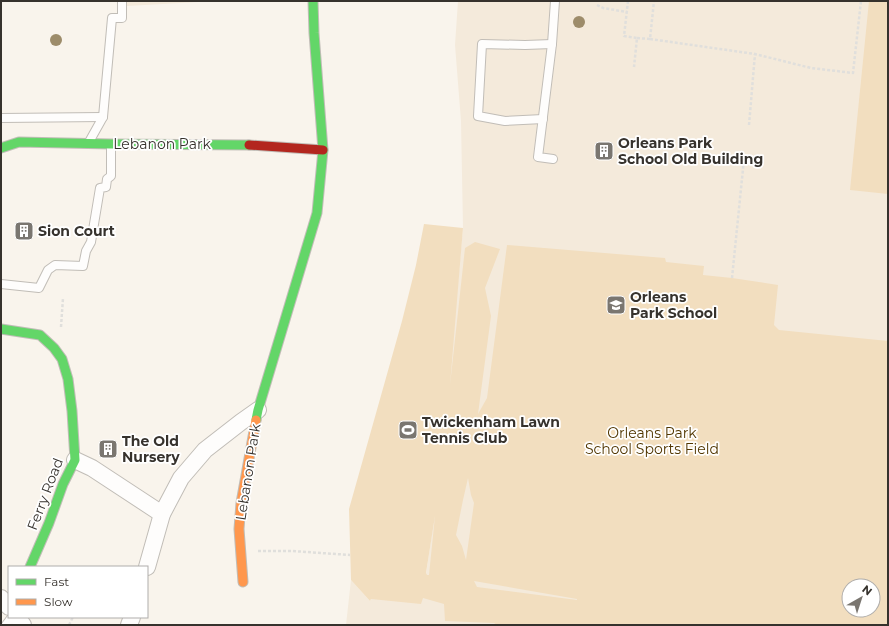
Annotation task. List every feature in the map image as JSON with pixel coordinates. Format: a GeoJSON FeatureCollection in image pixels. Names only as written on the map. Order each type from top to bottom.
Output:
{"type":"FeatureCollection","features":[{"type":"Feature","properties":{"kind":"street","name":"Lebanon Park"},"geometry":{"type":"LineString","coordinates":[[242,582],[239,528],[247,463],[254,439],[258,410],[316,213],[323,150],[314,33],[314,1]]}},
{"type":"Feature","properties":{"kind":"street","name":"Lebanon Park"},"geometry":{"type":"LineString","coordinates":[[1,148],[19,142],[240,144],[323,150]]}},
{"type":"Feature","properties":{"kind":"street","name":"Ferry Road"},"geometry":{"type":"LineString","coordinates":[[1,329],[40,335],[54,348],[62,359],[68,379],[72,411],[75,460],[63,484],[50,523],[30,566]]}},
{"type":"Feature","properties":{"kind":"street","name":"Lebanon Park"},"geometry":{"type":"LineString","coordinates":[[147,566],[162,514],[181,478],[205,450],[258,410]]}},
{"type":"Feature","properties":{"kind":"street"},"geometry":{"type":"LineString","coordinates":[[75,460],[92,468],[162,514]]}},
{"type":"Feature","properties":{"kind":"street"},"geometry":{"type":"LineString","coordinates":[[1,598],[8,607]]}},
{"type":"Feature","properties":{"kind":"lane"},"geometry":{"type":"LineString","coordinates":[[88,143],[103,117],[112,18],[122,18],[122,1]]}},
{"type":"Feature","properties":{"kind":"lane"},"geometry":{"type":"LineString","coordinates":[[553,159],[538,157],[552,44],[555,1]]}},
{"type":"Feature","properties":{"kind":"lane"},"geometry":{"type":"LineString","coordinates":[[543,120],[505,121],[478,116],[482,44],[552,44]]}},
{"type":"Feature","properties":{"kind":"lane"},"geometry":{"type":"LineString","coordinates":[[1,118],[103,117]]}},
{"type":"Feature","properties":{"kind":"lane"},"geometry":{"type":"LineString","coordinates":[[1,284],[39,288],[48,270],[55,265],[83,266],[86,251],[91,242],[100,188],[106,187],[107,179],[111,176],[111,144]]}},
{"type":"Feature","properties":{"kind":"path"},"geometry":{"type":"LineString","coordinates":[[628,1],[624,36],[755,54],[811,68],[853,73],[861,1]]}},
{"type":"Feature","properties":{"kind":"path"},"geometry":{"type":"LineString","coordinates":[[650,40],[654,1]]}},
{"type":"Feature","properties":{"kind":"path"},"geometry":{"type":"LineString","coordinates":[[597,5],[603,8],[627,12]]}},
{"type":"Feature","properties":{"kind":"path"},"geometry":{"type":"LineString","coordinates":[[634,67],[637,38]]}},
{"type":"Feature","properties":{"kind":"path"},"geometry":{"type":"LineString","coordinates":[[749,125],[755,54]]}},
{"type":"Feature","properties":{"kind":"path"},"geometry":{"type":"LineString","coordinates":[[732,278],[744,159]]}},
{"type":"Feature","properties":{"kind":"path"},"geometry":{"type":"LineString","coordinates":[[240,555],[258,551],[292,551],[350,555]]}},
{"type":"Feature","properties":{"kind":"shaded area"},"geometry":{"type":"Polygon","coordinates":[[[127,1],[216,1],[127,6],[127,1]]]}},
{"type":"Feature","properties":{"kind":"shaded area","name":"Orleans Park School"},"geometry":{"type":"Polygon","coordinates":[[[458,1],[888,1],[888,625],[346,625],[351,580],[370,601],[371,599],[426,574],[439,487],[463,228],[461,121],[455,45],[458,1]]]}},
{"type":"Feature","properties":{"kind":"green space"},"geometry":{"type":"Polygon","coordinates":[[[869,1],[888,1],[888,194],[850,190],[869,1]]]}},
{"type":"Feature","properties":{"kind":"green space","name":"Orleans Park School Sports Field"},"geometry":{"type":"Polygon","coordinates":[[[424,224],[463,228],[450,385],[465,248],[475,242],[500,249],[485,288],[491,316],[478,414],[487,398],[507,245],[665,258],[666,262],[704,266],[703,275],[778,285],[774,325],[779,330],[888,341],[888,625],[497,625],[494,623],[445,621],[444,604],[423,598],[421,604],[371,599],[370,601],[351,580],[349,509],[402,321],[416,265],[424,224]],[[468,478],[456,535],[462,546],[466,560],[474,503],[468,478]],[[435,516],[426,573],[427,575],[429,575],[435,516]],[[474,581],[477,587],[577,600],[577,599],[474,581]]]}},
{"type":"Feature","properties":{"kind":"traffic: fast"},"geometry":{"type":"LineString","coordinates":[[256,420],[317,213],[323,150],[313,1]]}},
{"type":"Feature","properties":{"kind":"traffic: fast"},"geometry":{"type":"LineString","coordinates":[[1,148],[19,142],[249,145]]}},
{"type":"Feature","properties":{"kind":"traffic: fast"},"geometry":{"type":"LineString","coordinates":[[1,329],[40,335],[54,348],[62,359],[68,379],[72,411],[75,460],[63,484],[49,523],[30,566]]}},
{"type":"Feature","properties":{"kind":"traffic: slow"},"geometry":{"type":"LineString","coordinates":[[243,582],[239,529],[241,503],[256,420]]}},
{"type":"Feature","properties":{"kind":"traffic: jam"},"geometry":{"type":"LineString","coordinates":[[249,145],[323,150]]}},
{"type":"Feature","properties":{"kind":"place","name":"Orleans Park School Old Building"},"geometry":{"type":"Point","coordinates":[604,151]}},
{"type":"Feature","properties":{"kind":"place","name":"Sion Court"},"geometry":{"type":"Point","coordinates":[24,231]}},
{"type":"Feature","properties":{"kind":"place","name":"Orleans Park School"},"geometry":{"type":"Point","coordinates":[616,305]}},
{"type":"Feature","properties":{"kind":"place","name":"Twickenham Lawn Tennis Club"},"geometry":{"type":"Point","coordinates":[408,430]}},
{"type":"Feature","properties":{"kind":"place","name":"The Old Nursery"},"geometry":{"type":"Point","coordinates":[108,449]}}]}
